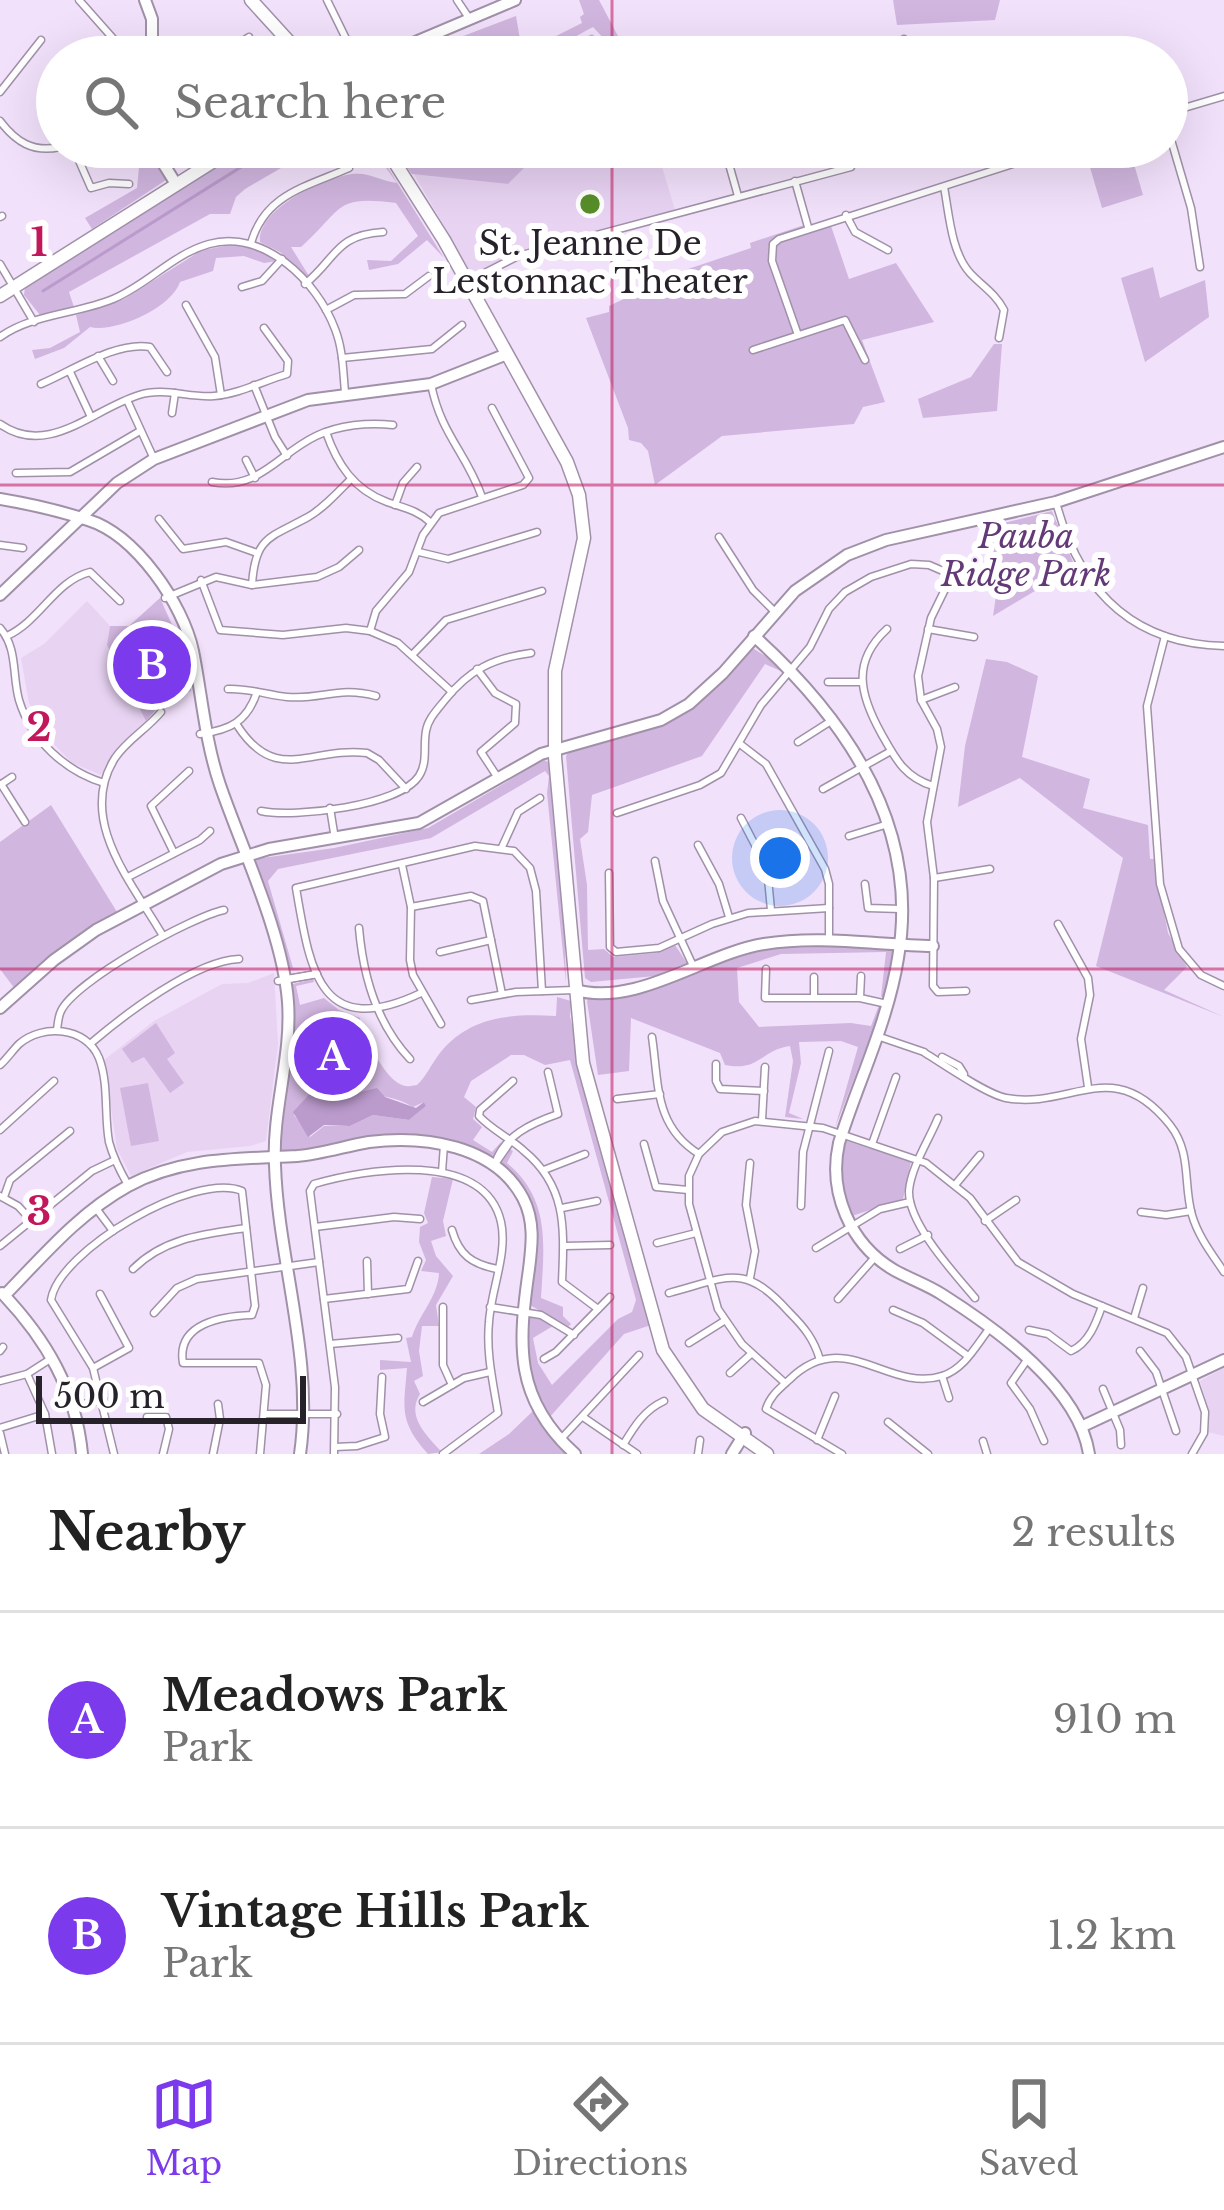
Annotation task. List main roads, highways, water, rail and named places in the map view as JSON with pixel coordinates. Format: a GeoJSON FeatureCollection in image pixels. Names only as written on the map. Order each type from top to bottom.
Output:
{"type":"FeatureCollection","features":[{"type":"Feature","properties":{"kind":"main road"},"geometry":{"type":"LineString","coordinates":[[251,0],[287,36]]}},
{"type":"Feature","properties":{"kind":"main road"},"geometry":{"type":"LineString","coordinates":[[261,0],[291,36]]}},
{"type":"Feature","properties":{"kind":"main road"},"geometry":{"type":"LineString","coordinates":[[0,296],[202,168]]}},
{"type":"Feature","properties":{"kind":"main road"},"geometry":{"type":"LineString","coordinates":[[399,168],[571,471],[583,516],[581,561],[554,686],[556,770],[589,1088],[659,1341],[690,1394],[714,1418],[778,1454]]}},
{"type":"Feature","properties":{"kind":"main road"},"geometry":{"type":"LineString","coordinates":[[745,1437],[766,1454]]}},
{"type":"Feature","properties":{"kind":"waterway"},"geometry":{"type":"LineString","coordinates":[[43,291],[239,168]]}},
{"type":"Feature","properties":{"kind":"place","name":"St. Jeanne De Lestonnac Theater"},"geometry":{"type":"Point","coordinates":[590,204]}},
{"type":"Feature","properties":{"kind":"place","name":"Vintage Hills Park"},"geometry":{"type":"Point","coordinates":[152,665]}},
{"type":"Feature","properties":{"kind":"place","name":"Meadows Park"},"geometry":{"type":"Point","coordinates":[333,1056]}},
{"type":"Feature","properties":{"kind":"park label","name":"Pauba Ridge Park"},"geometry":{"type":"Point","coordinates":[1026,555]}}]}
